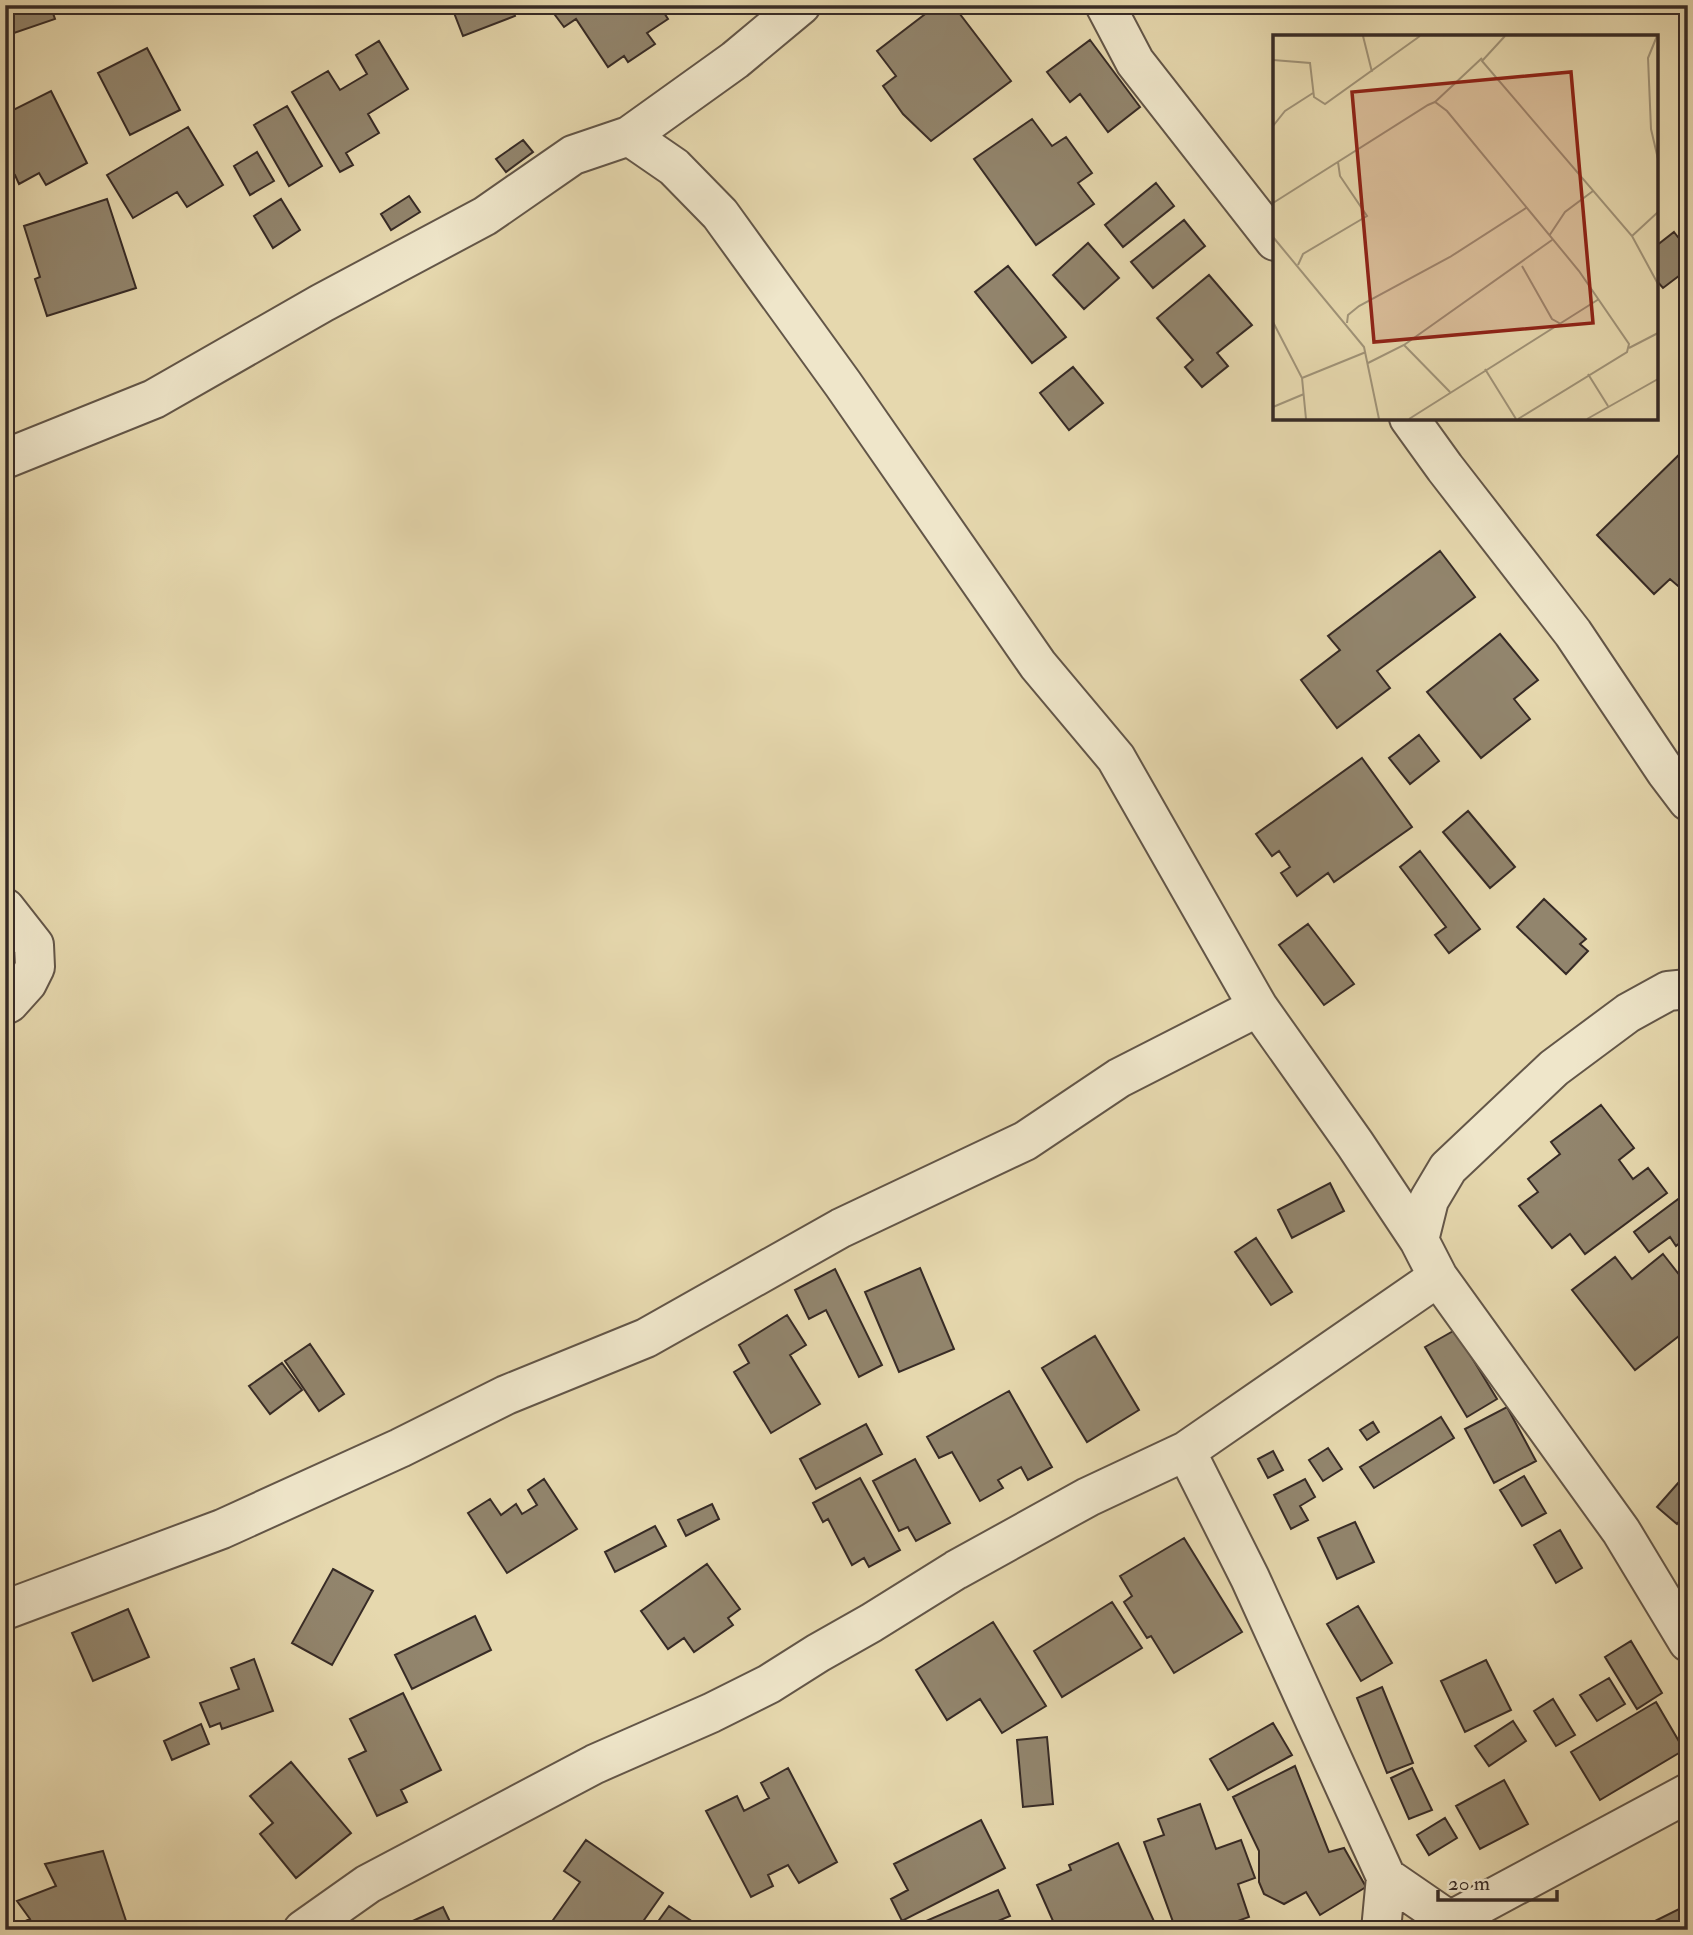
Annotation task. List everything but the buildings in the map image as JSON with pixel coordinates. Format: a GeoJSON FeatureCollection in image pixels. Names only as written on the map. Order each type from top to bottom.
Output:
{"type":"FeatureCollection","features":[{"type":"Feature","properties":{"kind":"street"},"geometry":{"type":"LineString","coordinates":[[5,459],[154,398],[322,303],[485,216],[573,155],[629,136],[735,60],[802,5]]}},
{"type":"Feature","properties":{"kind":"street"},"geometry":{"type":"LineString","coordinates":[[1105,5],[1135,62],[1273,239]]}},
{"type":"Feature","properties":{"kind":"street"},"geometry":{"type":"LineString","coordinates":[[629,136],[674,167],[720,214],[843,384],[1038,665],[1116,758],[1258,1007],[1419,1240],[1438,1278],[1621,1531],[1688,1642]]}},
{"type":"Feature","properties":{"kind":"street"},"geometry":{"type":"LineString","coordinates":[[1410,420],[1573,633],[1688,801]]}},
{"type":"Feature","properties":{"kind":"street"},"geometry":{"type":"LineString","coordinates":[[5,908],[34,945],[35,967],[27,983],[5,1005]]}},
{"type":"Feature","properties":{"kind":"street"},"geometry":{"type":"LineString","coordinates":[[1419,1240],[1429,1200],[1448,1168],[1545,1077],[1628,1013],[1668,991],[1688,989]]}},
{"type":"Feature","properties":{"kind":"street"},"geometry":{"type":"LineString","coordinates":[[5,1610],[222,1529],[400,1448],[506,1395],[646,1338],[841,1228],[1026,1141],[1119,1078],[1258,1007]]}},
{"type":"Feature","properties":{"kind":"street"},"geometry":{"type":"LineString","coordinates":[[303,1930],[368,1884],[595,1764],[711,1713],[769,1684],[956,1570],[1088,1497],[1186,1451],[1438,1278]]}},
{"type":"Feature","properties":{"kind":"street"},"geometry":{"type":"LineString","coordinates":[[1186,1451],[1250,1578],[1386,1877],[1442,1925],[1688,1793]]}},
{"type":"Feature","properties":{"kind":"street"},"geometry":{"type":"LineString","coordinates":[[1381,1930],[1386,1877]]}}]}
